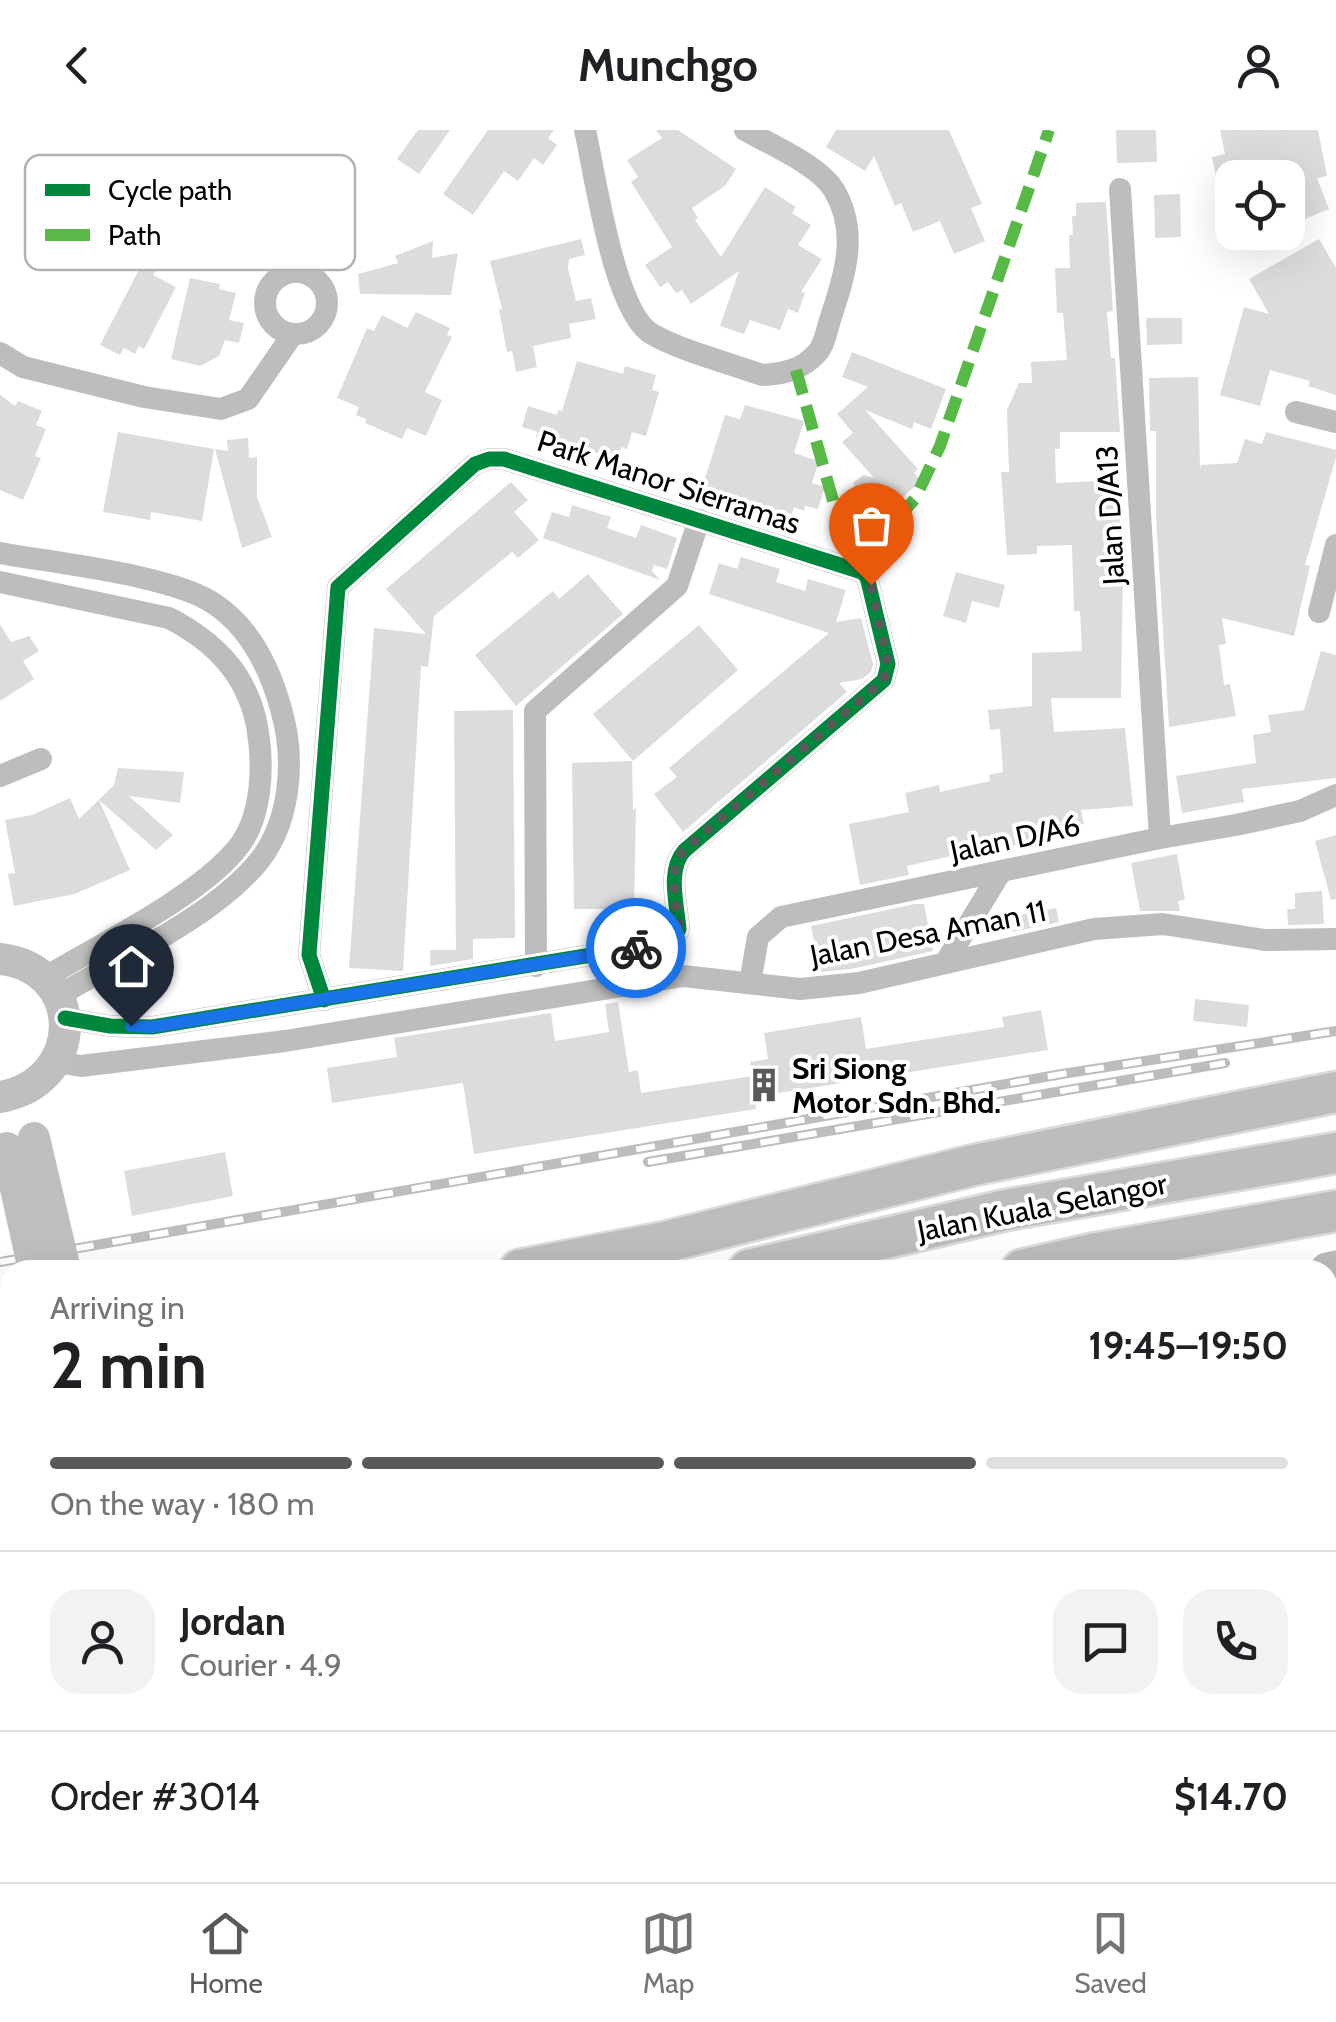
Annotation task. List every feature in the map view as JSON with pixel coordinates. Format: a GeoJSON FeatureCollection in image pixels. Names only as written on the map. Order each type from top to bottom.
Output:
{"type":"FeatureCollection","features":[{"type":"Feature","properties":{"kind":"highway"},"geometry":{"type":"LineString","coordinates":[[570,1260],[666,1242],[974,1165],[1336,1092]]}},
{"type":"Feature","properties":{"kind":"highway"},"geometry":{"type":"LineString","coordinates":[[1006,1210],[1046,1176],[1117,1150],[1336,1109]]}},
{"type":"Feature","properties":{"kind":"highway","name":"Jalan Kuala Selangor"},"geometry":{"type":"LineString","coordinates":[[793,1260],[1006,1210],[1336,1153]]}},
{"type":"Feature","properties":{"kind":"highway","name":"Jalan Kuala Selangor"},"geometry":{"type":"LineString","coordinates":[[906,1260],[1010,1236],[1336,1178]]}},
{"type":"Feature","properties":{"kind":"highway"},"geometry":{"type":"LineString","coordinates":[[1066,1260],[1336,1211]]}},
{"type":"Feature","properties":{"kind":"street"},"geometry":{"type":"LineString","coordinates":[[586,130],[619,279],[635,319],[651,334],[762,375],[781,374],[796,370],[820,351],[846,270],[848,229],[835,192],[824,176],[745,130]]}},
{"type":"Feature","properties":{"kind":"street","name":"Jalan D/A13"},"geometry":{"type":"LineString","coordinates":[[1120,190],[1160,838]]}},
{"type":"Feature","properties":{"kind":"street"},"geometry":{"type":"LineString","coordinates":[[0,353],[23,367],[144,398],[220,409],[248,400],[293,334]]}},
{"type":"Feature","properties":{"kind":"street"},"geometry":{"type":"LineString","coordinates":[[1296,412],[1336,422]]}},
{"type":"Feature","properties":{"kind":"street","name":"Park Manor Sierramas"},"geometry":{"type":"LineString","coordinates":[[56,997],[110,1026],[152,1027],[324,1000],[536,966],[665,943],[679,929],[674,872],[677,860],[884,680],[888,672],[871,585],[862,572],[504,459],[489,458],[475,464],[338,587],[309,954],[324,1000]]}},
{"type":"Feature","properties":{"kind":"street"},"geometry":{"type":"LineString","coordinates":[[536,966],[535,710],[677,586],[699,520]]}},
{"type":"Feature","properties":{"kind":"street"},"geometry":{"type":"LineString","coordinates":[[1318,612],[1336,545]]}},
{"type":"Feature","properties":{"kind":"street"},"geometry":{"type":"LineString","coordinates":[[0,553],[159,582],[212,602],[233,619],[258,650],[274,684],[287,730],[284,812],[256,866],[219,898],[56,997]]}},
{"type":"Feature","properties":{"kind":"street"},"geometry":{"type":"LineString","coordinates":[[0,582],[169,618],[194,632],[215,648],[238,675],[252,704],[259,738],[262,770],[256,801],[250,828],[237,850],[56,997]]}},
{"type":"Feature","properties":{"kind":"street"},"geometry":{"type":"LineString","coordinates":[[0,776],[41,759]]}},
{"type":"Feature","properties":{"kind":"street","name":"Jalan D/A6"},"geometry":{"type":"LineString","coordinates":[[750,983],[758,937],[781,916],[1300,810],[1336,795]]}},
{"type":"Feature","properties":{"kind":"street"},"geometry":{"type":"LineString","coordinates":[[947,960],[1000,873]]}},
{"type":"Feature","properties":{"kind":"street","name":"Jalan Desa Aman 11"},"geometry":{"type":"LineString","coordinates":[[46,1074],[81,1066],[284,1041],[683,976],[800,989],[859,982],[947,960],[1047,942],[1094,928],[1163,924],[1265,940],[1336,939]]}},
{"type":"Feature","properties":{"kind":"street"},"geometry":{"type":"LineString","coordinates":[[0,960],[26,966],[56,997],[64,1041],[14,1140],[32,1260]]}},
{"type":"Feature","properties":{"kind":"street"},"geometry":{"type":"LineString","coordinates":[[0,1098],[18,1094],[46,1074]]}},
{"type":"Feature","properties":{"kind":"street"},"geometry":{"type":"LineString","coordinates":[[14,1140],[60,1260]]}},
{"type":"Feature","properties":{"kind":"building"},"geometry":{"type":"Polygon","coordinates":[[[418,130],[450,130],[419,174],[397,159],[418,130]]]}},
{"type":"Feature","properties":{"kind":"building"},"geometry":{"type":"Polygon","coordinates":[[[488,130],[554,130],[548,138],[557,145],[543,165],[534,158],[518,181],[504,171],[473,215],[443,194],[488,130]]]}},
{"type":"Feature","properties":{"kind":"building"},"geometry":{"type":"Polygon","coordinates":[[[656,130],[678,130],[736,169],[725,186],[692,208],[698,218],[695,220],[721,257],[765,187],[796,207],[792,213],[811,225],[798,245],[822,259],[801,292],[805,293],[798,313],[788,309],[780,330],[750,320],[744,334],[720,326],[739,271],[691,304],[682,290],[676,293],[668,282],[660,287],[645,265],[672,247],[631,182],[638,177],[627,160],[662,138],[656,130]]]}},
{"type":"Feature","properties":{"kind":"building"},"geometry":{"type":"Polygon","coordinates":[[[836,130],[949,130],[982,204],[971,208],[985,241],[954,254],[940,221],[913,232],[901,203],[895,206],[874,156],[865,171],[826,147],[836,130]]]}},
{"type":"Feature","properties":{"kind":"building"},"geometry":{"type":"Polygon","coordinates":[[[1116,130],[1156,130],[1157,162],[1117,163],[1116,130]]]}},
{"type":"Feature","properties":{"kind":"building"},"geometry":{"type":"Polygon","coordinates":[[[1220,130],[1318,130],[1327,176],[1317,178],[1329,209],[1305,219],[1305,160],[1215,160],[1215,172],[1212,157],[1225,154],[1220,130]]]}},
{"type":"Feature","properties":{"kind":"building"},"geometry":{"type":"Polygon","coordinates":[[[1180,194],[1181,237],[1155,238],[1154,195],[1180,194]]]}},
{"type":"Feature","properties":{"kind":"building"},"geometry":{"type":"Polygon","coordinates":[[[1106,202],[1113,311],[1107,312],[1120,432],[1060,432],[1060,449],[1055,449],[1056,483],[1119,480],[1120,528],[1111,529],[1113,567],[1123,567],[1121,698],[1051,698],[1054,732],[1125,728],[1133,806],[1081,810],[1084,824],[1043,832],[1044,838],[907,866],[909,875],[860,885],[849,824],[909,812],[905,793],[939,785],[940,792],[990,781],[989,775],[1003,772],[1000,729],[990,730],[988,710],[1032,706],[1032,653],[1082,651],[1080,611],[1074,611],[1072,545],[1037,546],[1037,554],[1007,555],[1001,472],[1009,472],[1007,410],[1019,383],[1032,383],[1031,362],[1067,360],[1063,313],[1057,313],[1055,268],[1070,268],[1069,235],[1073,235],[1076,203],[1106,202]]]}},
{"type":"Feature","properties":{"kind":"building"},"geometry":{"type":"Polygon","coordinates":[[[581,239],[585,255],[569,259],[568,268],[576,301],[591,298],[596,319],[569,324],[571,338],[533,346],[537,367],[516,372],[512,351],[507,352],[490,261],[581,239]]]}},
{"type":"Feature","properties":{"kind":"building"},"geometry":{"type":"Polygon","coordinates":[[[1319,239],[1336,268],[1336,395],[1308,386],[1310,381],[1270,370],[1260,406],[1220,395],[1244,307],[1269,314],[1249,279],[1319,239]]]}},
{"type":"Feature","properties":{"kind":"building"},"geometry":{"type":"Polygon","coordinates":[[[433,241],[432,258],[458,253],[451,295],[360,294],[358,274],[398,263],[395,256],[433,241]]]}},
{"type":"Feature","properties":{"kind":"building"},"geometry":{"type":"Polygon","coordinates":[[[139,270],[156,270],[153,275],[176,287],[144,349],[139,346],[135,354],[124,348],[120,355],[100,345],[139,270]]]}},
{"type":"Feature","properties":{"kind":"building"},"geometry":{"type":"Polygon","coordinates":[[[190,278],[220,284],[219,289],[236,293],[229,320],[244,323],[239,343],[225,340],[219,356],[200,366],[171,359],[190,278]]]}},
{"type":"Feature","properties":{"kind":"building"},"geometry":{"type":"Polygon","coordinates":[[[416,312],[450,328],[447,335],[452,337],[425,392],[442,400],[426,436],[407,428],[402,439],[365,423],[366,419],[356,415],[359,407],[337,398],[367,328],[374,331],[382,315],[407,328],[416,312]]]}},
{"type":"Feature","properties":{"kind":"building"},"geometry":{"type":"Polygon","coordinates":[[[1146,318],[1182,318],[1182,344],[1147,345],[1146,318]]]}},
{"type":"Feature","properties":{"kind":"building"},"geometry":{"type":"Polygon","coordinates":[[[852,352],[946,389],[931,429],[914,422],[912,429],[865,410],[918,469],[914,473],[921,481],[896,503],[886,491],[871,504],[853,483],[863,475],[874,478],[842,442],[853,433],[837,414],[868,387],[842,377],[852,352]]]}},
{"type":"Feature","properties":{"kind":"building"},"geometry":{"type":"Polygon","coordinates":[[[577,361],[623,374],[625,366],[656,375],[652,390],[659,392],[646,436],[632,432],[627,449],[621,447],[618,459],[536,437],[538,432],[522,427],[528,406],[557,415],[558,410],[562,411],[577,361]]]}},
{"type":"Feature","properties":{"kind":"building"},"geometry":{"type":"Polygon","coordinates":[[[1198,377],[1200,469],[1201,465],[1237,463],[1245,439],[1262,444],[1266,432],[1336,450],[1336,457],[1305,565],[1310,566],[1294,636],[1222,618],[1226,644],[1219,645],[1224,685],[1230,684],[1236,716],[1169,727],[1156,517],[1156,431],[1150,431],[1149,378],[1198,377]]]}},
{"type":"Feature","properties":{"kind":"building"},"geometry":{"type":"Polygon","coordinates":[[[0,395],[15,406],[18,401],[42,411],[36,425],[46,429],[35,456],[41,458],[23,500],[0,490],[0,395]]]}},
{"type":"Feature","properties":{"kind":"building"},"geometry":{"type":"Polygon","coordinates":[[[745,405],[804,421],[794,453],[819,461],[812,483],[825,487],[818,509],[805,506],[804,511],[794,507],[792,514],[702,488],[725,415],[740,419],[745,405]]]}},
{"type":"Feature","properties":{"kind":"building"},"geometry":{"type":"Polygon","coordinates":[[[118,432],[214,449],[202,521],[151,512],[150,520],[103,512],[118,432]]]}},
{"type":"Feature","properties":{"kind":"building"},"geometry":{"type":"Polygon","coordinates":[[[248,438],[249,458],[257,457],[257,497],[272,537],[242,548],[215,449],[228,451],[227,440],[248,438]]]}},
{"type":"Feature","properties":{"kind":"building"},"geometry":{"type":"Polygon","coordinates":[[[511,482],[528,500],[514,512],[539,540],[518,558],[512,552],[434,616],[428,667],[421,666],[403,971],[349,968],[374,628],[426,634],[386,589],[511,482]]]}},
{"type":"Feature","properties":{"kind":"building"},"geometry":{"type":"Polygon","coordinates":[[[572,505],[611,517],[607,528],[636,538],[641,525],[677,538],[667,569],[654,565],[652,571],[660,580],[543,538],[552,512],[569,517],[572,505]]]}},
{"type":"Feature","properties":{"kind":"building"},"geometry":{"type":"Polygon","coordinates":[[[741,557],[780,569],[776,582],[805,591],[808,579],[846,590],[836,622],[861,618],[873,664],[871,672],[862,679],[839,683],[847,692],[683,832],[654,794],[677,777],[669,768],[829,633],[709,594],[719,563],[737,569],[741,557]]]}},
{"type":"Feature","properties":{"kind":"building"},"geometry":{"type":"Polygon","coordinates":[[[956,572],[1005,585],[999,608],[972,601],[966,623],[943,616],[956,572]]]}},
{"type":"Feature","properties":{"kind":"building"},"geometry":{"type":"Polygon","coordinates":[[[588,574],[623,614],[516,706],[475,655],[553,591],[559,599],[588,574]]]}},
{"type":"Feature","properties":{"kind":"building"},"geometry":{"type":"Polygon","coordinates":[[[0,624],[11,642],[29,636],[39,651],[23,661],[34,679],[0,701],[0,624]]]}},
{"type":"Feature","properties":{"kind":"building"},"geometry":{"type":"Polygon","coordinates":[[[699,625],[738,670],[633,761],[593,714],[699,625]]]}},
{"type":"Feature","properties":{"kind":"building"},"geometry":{"type":"Polygon","coordinates":[[[1321,651],[1336,655],[1336,778],[1242,789],[1244,802],[1182,813],[1176,776],[1256,763],[1253,735],[1271,732],[1268,715],[1304,710],[1321,651]]]}},
{"type":"Feature","properties":{"kind":"building"},"geometry":{"type":"Polygon","coordinates":[[[513,710],[515,938],[473,939],[473,959],[430,966],[430,950],[456,950],[454,711],[513,710]]]}},
{"type":"Feature","properties":{"kind":"building"},"geometry":{"type":"Polygon","coordinates":[[[632,761],[633,810],[636,808],[634,909],[574,909],[572,763],[632,761]]]}},
{"type":"Feature","properties":{"kind":"building"},"geometry":{"type":"Polygon","coordinates":[[[118,768],[184,772],[180,803],[129,796],[173,835],[156,850],[99,800],[130,870],[75,894],[14,906],[8,874],[15,873],[5,820],[32,815],[70,798],[79,819],[114,785],[118,768]]]}},
{"type":"Feature","properties":{"kind":"building"},"geometry":{"type":"Polygon","coordinates":[[[1336,835],[1336,899],[1331,900],[1315,841],[1336,835]]]}},
{"type":"Feature","properties":{"kind":"building"},"geometry":{"type":"Polygon","coordinates":[[[1177,854],[1185,900],[1178,901],[1180,911],[1140,911],[1131,863],[1177,854]]]}},
{"type":"Feature","properties":{"kind":"building"},"geometry":{"type":"Polygon","coordinates":[[[1322,891],[1324,924],[1288,925],[1287,909],[1295,909],[1295,893],[1322,891]]]}},
{"type":"Feature","properties":{"kind":"building"},"geometry":{"type":"Polygon","coordinates":[[[924,904],[933,951],[820,972],[811,926],[924,904]]]}},
{"type":"Feature","properties":{"kind":"building"},"geometry":{"type":"Polygon","coordinates":[[[1056,908],[1059,922],[1013,932],[1010,917],[1056,908]]]}},
{"type":"Feature","properties":{"kind":"building"},"geometry":{"type":"Polygon","coordinates":[[[1195,999],[1249,1005],[1247,1027],[1193,1021],[1195,999]]]}},
{"type":"Feature","properties":{"kind":"building"},"geometry":{"type":"Polygon","coordinates":[[[618,1002],[629,1072],[638,1070],[641,1093],[752,1076],[750,1062],[768,1059],[764,1033],[861,1017],[866,1049],[1004,1027],[1002,1017],[1041,1010],[1048,1050],[754,1097],[756,1109],[474,1154],[463,1083],[332,1103],[327,1068],[397,1057],[394,1038],[551,1013],[555,1041],[609,1032],[605,1004],[618,1002]]]}},
{"type":"Feature","properties":{"kind":"building"},"geometry":{"type":"Polygon","coordinates":[[[225,1152],[233,1196],[132,1216],[124,1171],[225,1152]]]}},
{"type":"Feature","properties":{"kind":"railway"},"geometry":{"type":"LineString","coordinates":[[11,1260],[1062,1074],[1336,1031]]}},
{"type":"Feature","properties":{"kind":"railway"},"geometry":{"type":"LineString","coordinates":[[648,1162],[1225,1063]]}},
{"type":"Feature","properties":{"kind":"marked path"},"geometry":{"type":"LineString","coordinates":[[796,370],[836,511],[851,530],[862,534],[895,521],[915,499],[940,446],[1049,130]]}},
{"type":"Feature","properties":{"kind":"cycle path"},"geometry":{"type":"LineString","coordinates":[[65,1018],[110,1026],[152,1027],[665,943],[679,929],[674,878],[684,851],[884,680],[888,664],[867,577],[862,572],[504,459],[475,464],[338,587],[309,955],[324,1000]]}},
{"type":"Feature","properties":{"kind":"way so far"},"geometry":{"type":"LineString","coordinates":[[636,948],[665,943],[679,929],[674,872],[684,850],[884,680],[888,664],[871,585]]}},
{"type":"Feature","properties":{"kind":"place","name":"Sri Siong Motor Sdn. Bhd."},"geometry":{"type":"Point","coordinates":[764,1085]}},
{"type":"Feature","properties":{"kind":"route"},"geometry":{"type":"LineString","coordinates":[[131,1026],[152,1027],[636,948]]}}]}
